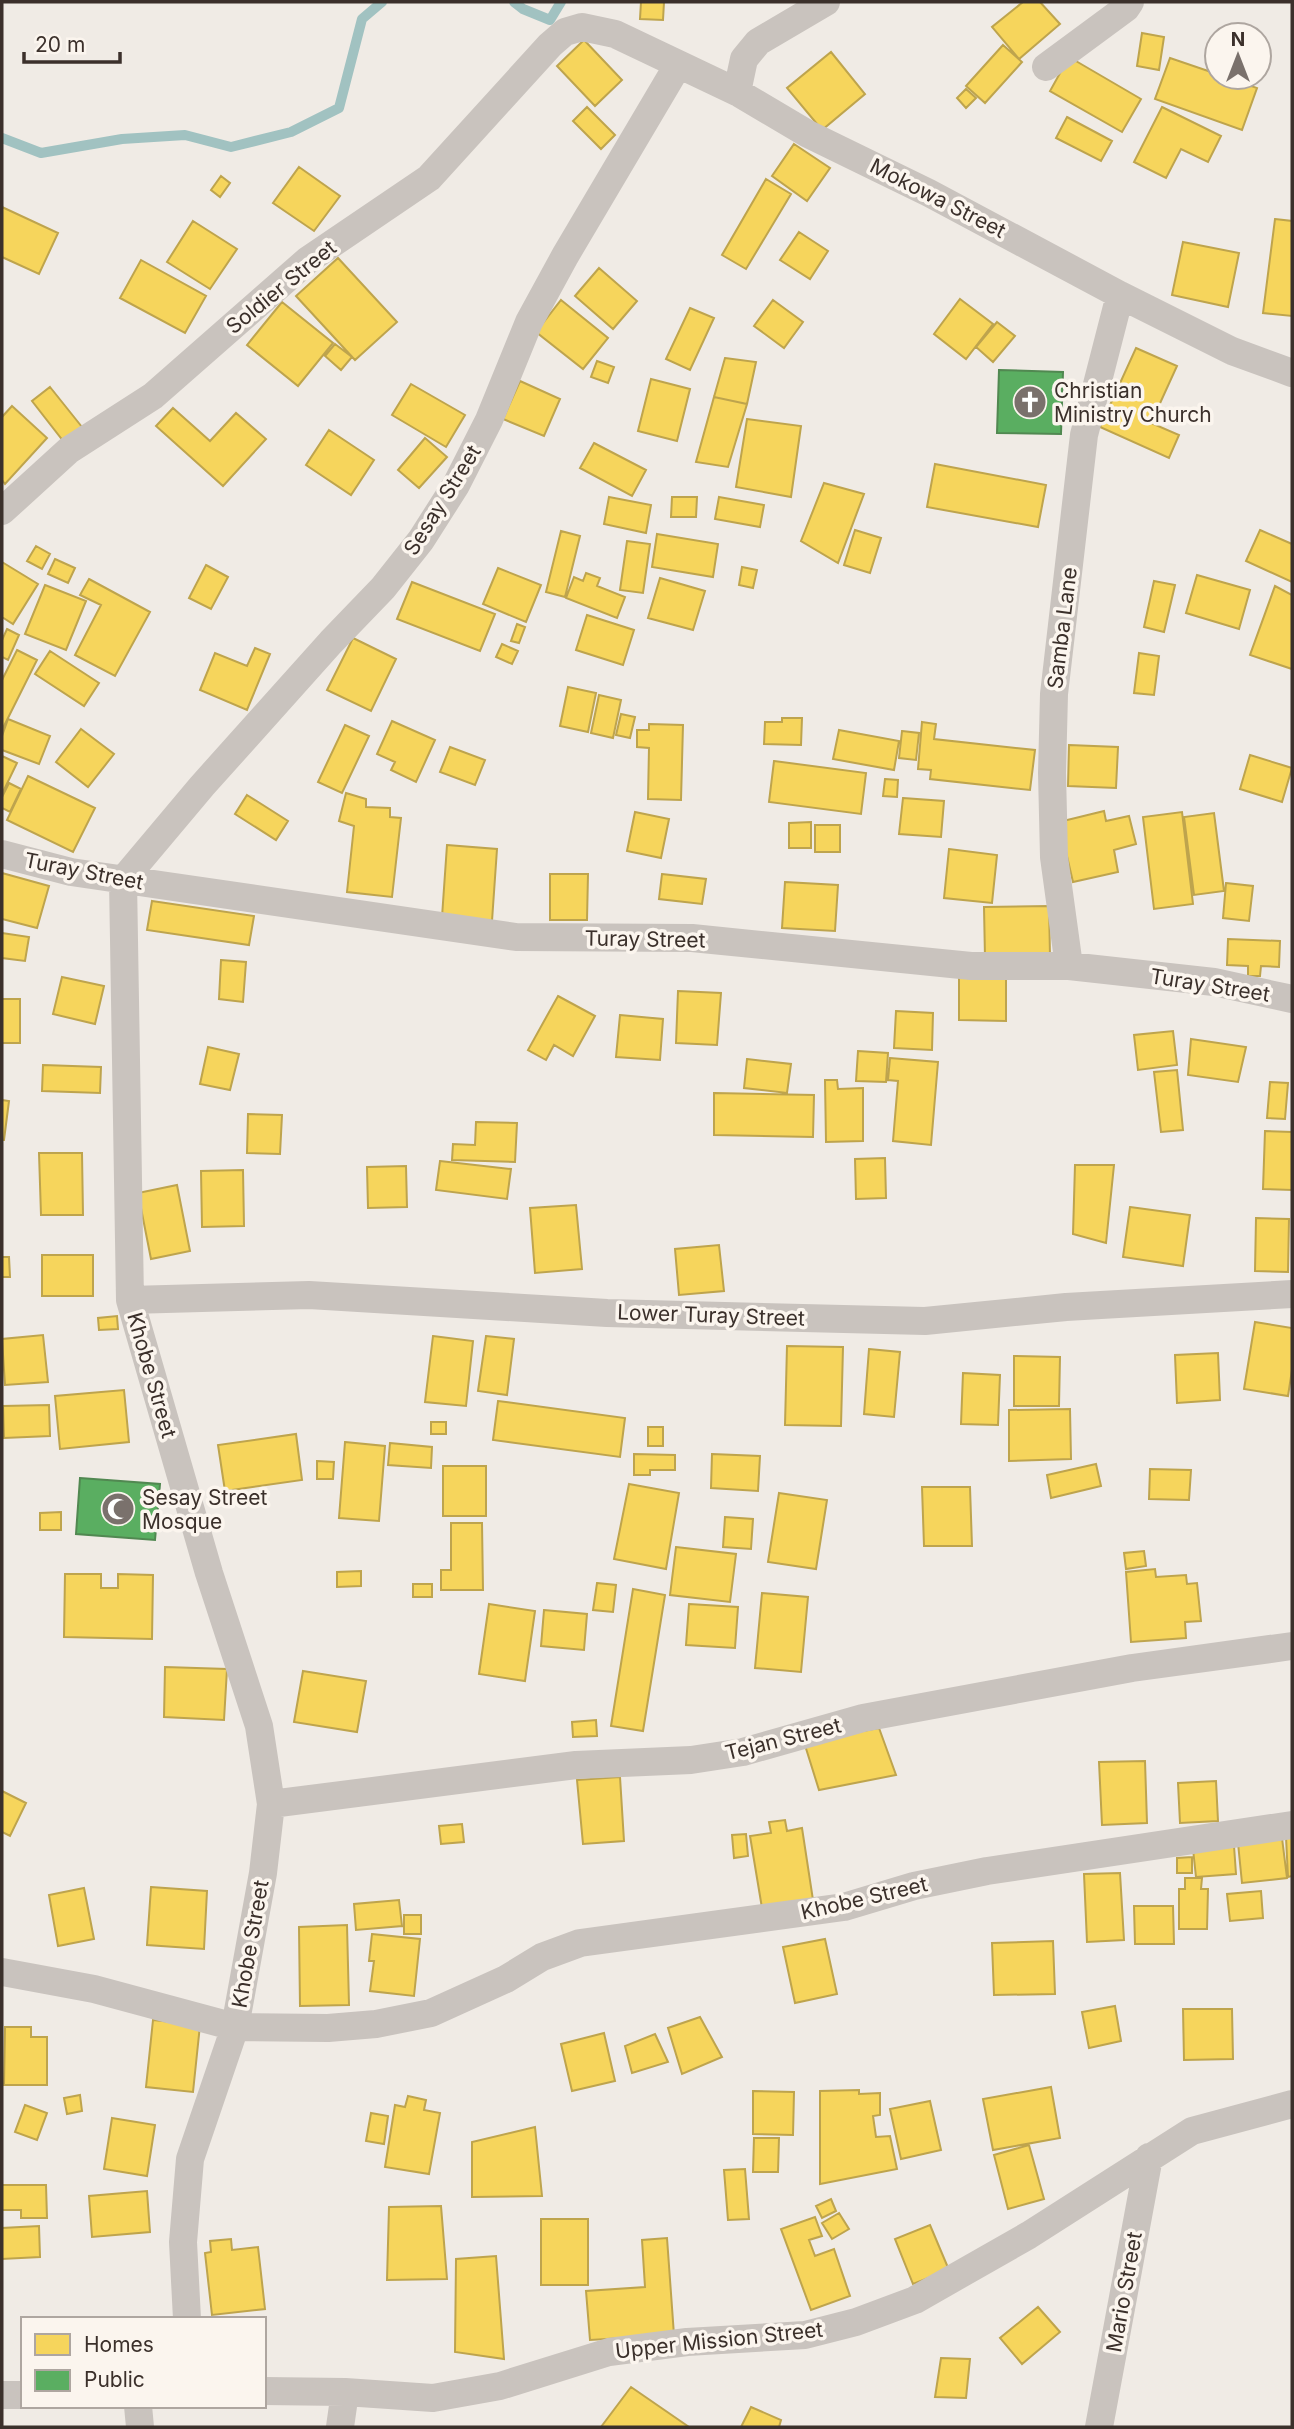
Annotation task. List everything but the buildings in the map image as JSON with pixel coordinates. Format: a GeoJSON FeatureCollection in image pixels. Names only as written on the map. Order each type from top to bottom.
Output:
{"type":"FeatureCollection","features":[{"type":"Feature","properties":{"kind":"street"},"geometry":{"type":"LineString","coordinates":[[737,92],[744,59],[758,42],[826,2]]}},
{"type":"Feature","properties":{"kind":"street"},"geometry":{"type":"LineString","coordinates":[[1046,67],[1126,8],[1130,2]]}},
{"type":"Feature","properties":{"kind":"street","name":"Mokowa Street"},"geometry":{"type":"LineString","coordinates":[[582,27],[615,34],[737,92],[808,134],[929,193],[1120,295],[1232,351],[1292,373]]}},
{"type":"Feature","properties":{"kind":"street","name":"Soldier Street"},"geometry":{"type":"LineString","coordinates":[[2,511],[69,450],[153,396],[308,260],[429,178],[550,45],[565,32],[582,27]]}},
{"type":"Feature","properties":{"kind":"street","name":"Sesay Street"},"geometry":{"type":"LineString","coordinates":[[123,880],[202,786],[383,587],[421,540],[456,485],[489,420],[529,322],[678,65]]}},
{"type":"Feature","properties":{"kind":"street","name":"Samba Lane"},"geometry":{"type":"LineString","coordinates":[[1069,966],[1054,857],[1054,694],[1084,435],[1120,295]]}},
{"type":"Feature","properties":{"kind":"street","name":"Turay Street"},"geometry":{"type":"LineString","coordinates":[[2,854],[71,872],[516,937],[692,938],[971,966],[1069,966],[1214,982],[1292,999]]}},
{"type":"Feature","properties":{"kind":"street","name":"Khobe Street"},"geometry":{"type":"LineString","coordinates":[[123,880],[130,1300],[209,1573],[259,1726],[271,1804],[263,1873],[234,2027],[328,2028],[376,2024],[430,2013],[506,1979],[542,1956],[580,1943],[844,1907],[914,1886],[987,1871],[1292,1825]]}},
{"type":"Feature","properties":{"kind":"street","name":"Lower Turay Street"},"geometry":{"type":"LineString","coordinates":[[130,1300],[309,1295],[607,1312],[925,1321],[1066,1307],[1292,1294]]}},
{"type":"Feature","properties":{"kind":"street","name":"Tejan Street"},"geometry":{"type":"LineString","coordinates":[[271,1804],[576,1765],[691,1760],[743,1752],[876,1716],[1132,1668],[1292,1646]]}},
{"type":"Feature","properties":{"kind":"street"},"geometry":{"type":"LineString","coordinates":[[2,1972],[94,1989],[234,2027],[190,2159],[183,2242],[187,2317]]}},
{"type":"Feature","properties":{"kind":"street","name":"Upper Mission Street"},"geometry":{"type":"LineString","coordinates":[[266,2391],[345,2392],[433,2398],[500,2386],[610,2352],[687,2342],[805,2335],[856,2322],[915,2300],[1029,2235],[1192,2131],[1292,2104]]}},
{"type":"Feature","properties":{"kind":"street","name":"Mario Street"},"geometry":{"type":"LineString","coordinates":[[1099,2427],[1149,2157]]}},
{"type":"Feature","properties":{"kind":"street"},"geometry":{"type":"LineString","coordinates":[[340,2427],[345,2392]]}},
{"type":"Feature","properties":{"kind":"street"},"geometry":{"type":"LineString","coordinates":[[2,2395],[21,2395]]}},
{"type":"Feature","properties":{"kind":"street"},"geometry":{"type":"LineString","coordinates":[[138,2408],[140,2427]]}},
{"type":"Feature","properties":{"kind":"waterway"},"geometry":{"type":"LineString","coordinates":[[2,138],[41,153],[122,139],[185,135],[231,147],[291,132],[339,108],[362,19],[382,2]]}},
{"type":"Feature","properties":{"kind":"waterway"},"geometry":{"type":"LineString","coordinates":[[514,2],[523,9],[550,20],[561,2]]}},
{"type":"Feature","properties":{"kind":"place","name":"Christian Ministry Church"},"geometry":{"type":"Point","coordinates":[1030,402]}},
{"type":"Feature","properties":{"kind":"place","name":"Sesay Street Mosque"},"geometry":{"type":"Point","coordinates":[118,1509]}}]}
